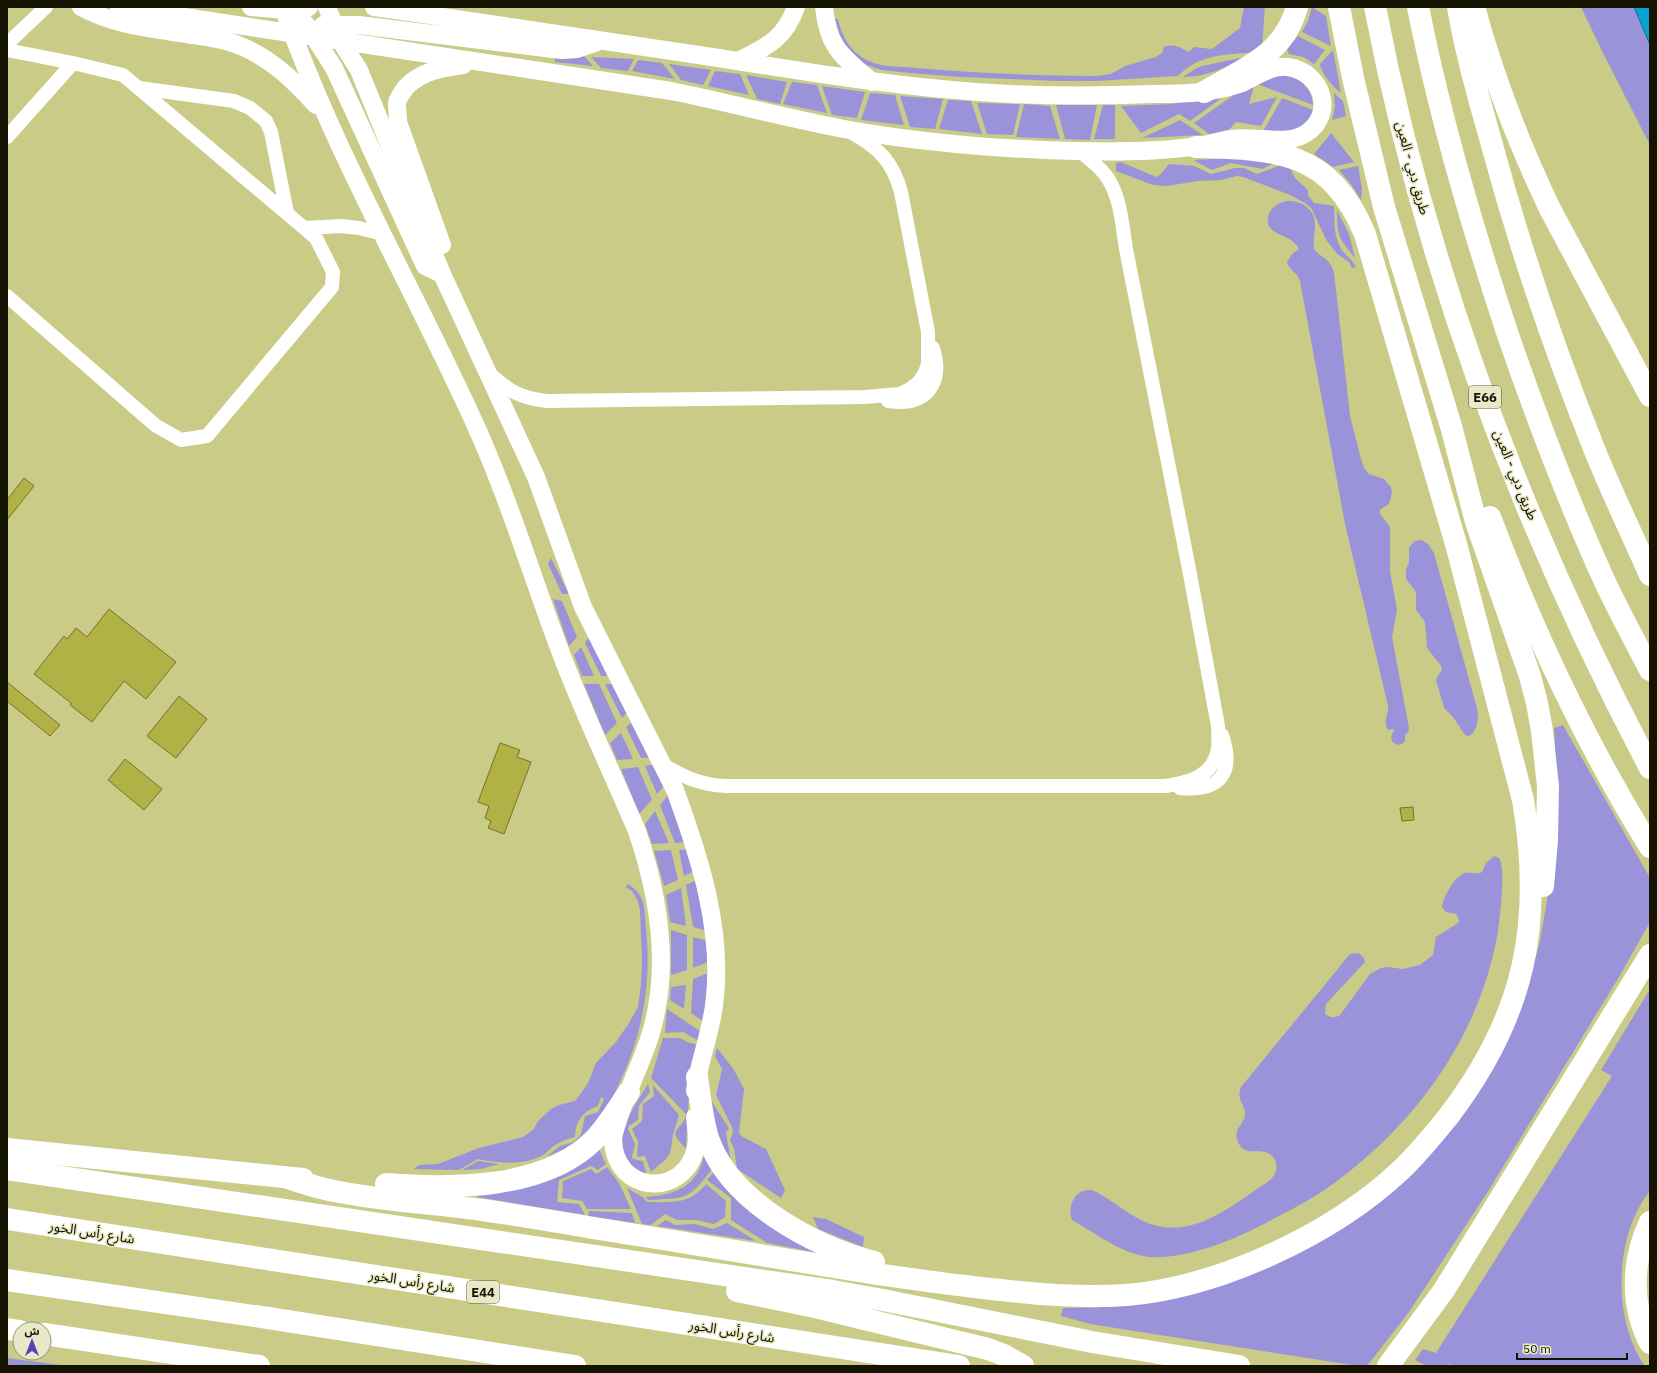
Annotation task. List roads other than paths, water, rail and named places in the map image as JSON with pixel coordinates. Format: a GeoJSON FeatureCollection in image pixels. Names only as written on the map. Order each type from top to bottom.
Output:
{"type":"FeatureCollection","features":[{"type":"Feature","properties":{"kind":"highway"},"geometry":{"type":"LineString","coordinates":[[1204,92],[1265,57],[1283,37],[1290,26],[1297,7]]}},
{"type":"Feature","properties":{"kind":"highway"},"geometry":{"type":"LineString","coordinates":[[1338,7],[1353,78],[1384,207],[1451,426],[1476,522],[1530,676],[1542,731],[1548,786],[1547,840],[1539,919],[1534,939],[1525,958]]}},
{"type":"Feature","properties":{"kind":"highway","name":"طريق دبي - العين"},"geometry":{"type":"LineString","coordinates":[[1375,7],[1387,71],[1415,180],[1451,301],[1487,403],[1568,600],[1618,706],[1650,768]]}},
{"type":"Feature","properties":{"kind":"highway"},"geometry":{"type":"LineString","coordinates":[[1418,7],[1422,31],[1456,170],[1486,268],[1530,399],[1567,495],[1606,584],[1650,670]]}},
{"type":"Feature","properties":{"kind":"highway"},"geometry":{"type":"LineString","coordinates":[[1458,7],[1479,100],[1521,249],[1557,354],[1596,452],[1650,575]]}},
{"type":"Feature","properties":{"kind":"highway"},"geometry":{"type":"LineString","coordinates":[[1474,7],[1502,96],[1536,181],[1650,396]]}},
{"type":"Feature","properties":{"kind":"highway"},"geometry":{"type":"LineString","coordinates":[[288,1178],[320,1188],[349,1194],[483,1210],[936,1283],[1040,1295],[1088,1297],[1128,1295],[1160,1290],[1203,1280],[1256,1261],[1298,1241],[1335,1220],[1372,1195],[1402,1169],[1433,1136],[1462,1099],[1483,1065],[1507,1018],[1516,993],[1525,958],[1530,906],[1531,868],[1523,800],[1456,544],[1365,234],[1358,217],[1345,197],[1324,175],[1292,156],[1272,151],[1251,149],[1196,147]]}},
{"type":"Feature","properties":{"kind":"highway"},"geometry":{"type":"LineString","coordinates":[[1451,426],[1469,465],[1550,660],[1608,773],[1650,847]]}},
{"type":"Feature","properties":{"kind":"highway"},"geometry":{"type":"LineString","coordinates":[[1388,1366],[1444,1290],[1585,1063],[1650,955]]}},
{"type":"Feature","properties":{"kind":"highway"},"geometry":{"type":"LineString","coordinates":[[697,1077],[708,1138],[715,1152],[727,1173],[743,1191],[774,1216],[826,1245],[856,1257],[1002,1290]]}},
{"type":"Feature","properties":{"kind":"highway"},"geometry":{"type":"LineString","coordinates":[[7,1149],[288,1178],[434,1187],[476,1185],[516,1179],[552,1167],[569,1159],[595,1140],[629,1092]]}},
{"type":"Feature","properties":{"kind":"highway"},"geometry":{"type":"LineString","coordinates":[[7,1169],[847,1294],[1092,1342],[1239,1366]]}},
{"type":"Feature","properties":{"kind":"highway","name":"شارع رأس الخور"},"geometry":{"type":"LineString","coordinates":[[7,1219],[959,1366]]}},
{"type":"Feature","properties":{"kind":"highway"},"geometry":{"type":"LineString","coordinates":[[1650,1222],[1640,1246],[1636,1280],[1639,1314],[1650,1342]]}},
{"type":"Feature","properties":{"kind":"highway"},"geometry":{"type":"LineString","coordinates":[[551,1249],[582,1261],[612,1268],[815,1307],[967,1344],[1004,1355],[1023,1366]]}},
{"type":"Feature","properties":{"kind":"highway"},"geometry":{"type":"LineString","coordinates":[[7,1280],[268,1318],[575,1366]]}},
{"type":"Feature","properties":{"kind":"highway"},"geometry":{"type":"LineString","coordinates":[[7,1289],[84,1292]]}},
{"type":"Feature","properties":{"kind":"highway"},"geometry":{"type":"LineString","coordinates":[[52,1335],[227,1363],[259,1366]]}},
{"type":"Feature","properties":{"kind":"street"},"geometry":{"type":"LineString","coordinates":[[7,44],[46,7]]}},
{"type":"Feature","properties":{"kind":"street"},"geometry":{"type":"LineString","coordinates":[[81,7],[101,17],[118,22],[217,38],[242,46],[266,59],[288,75],[328,118]]}},
{"type":"Feature","properties":{"kind":"street"},"geometry":{"type":"LineString","coordinates":[[119,7],[315,25],[359,25],[562,50],[577,49],[602,40]]}},
{"type":"Feature","properties":{"kind":"street"},"geometry":{"type":"LineString","coordinates":[[251,7],[296,8],[315,25],[340,40],[671,91],[846,129],[911,139],[996,148],[1130,151],[1196,147],[1236,138],[1289,140],[1310,131],[1316,125],[1322,111],[1322,95],[1314,80],[1300,70],[1291,68],[1274,68],[1235,86],[1204,92],[1125,95],[1008,94],[872,82],[484,22],[374,7]]}},
{"type":"Feature","properties":{"kind":"street"},"geometry":{"type":"LineString","coordinates":[[443,7],[459,11],[484,22]]}},
{"type":"Feature","properties":{"kind":"street"},"geometry":{"type":"LineString","coordinates":[[738,61],[770,45],[778,38],[786,28],[796,7]]}},
{"type":"Feature","properties":{"kind":"street"},"geometry":{"type":"LineString","coordinates":[[824,7],[828,33],[836,48],[846,60],[872,82]]}},
{"type":"Feature","properties":{"kind":"street"},"geometry":{"type":"LineString","coordinates":[[296,8],[315,25],[425,266],[442,274]]}},
{"type":"Feature","properties":{"kind":"street"},"geometry":{"type":"LineString","coordinates":[[315,25],[304,66],[479,433],[514,520],[570,678],[631,818],[643,850],[652,884],[657,912],[661,976],[655,1017],[613,1138],[614,1153],[616,1161],[626,1173],[640,1182],[657,1184],[666,1182],[681,1174],[690,1163],[696,1149],[697,1131],[694,1107],[697,1077],[711,1026],[715,1004],[716,960],[714,934],[706,884],[697,852],[674,790],[662,764],[583,607],[536,477],[442,274],[359,70],[340,40]]}},
{"type":"Feature","properties":{"kind":"street"},"geometry":{"type":"LineString","coordinates":[[7,50],[123,75],[316,238],[333,272],[332,286],[207,436],[181,440],[155,425],[7,296]]}},
{"type":"Feature","properties":{"kind":"street"},"geometry":{"type":"LineString","coordinates":[[442,274],[442,243],[398,122],[397,102],[404,90],[424,73],[437,69],[479,62]]}},
{"type":"Feature","properties":{"kind":"street"},"geometry":{"type":"LineString","coordinates":[[7,136],[73,63]]}},
{"type":"Feature","properties":{"kind":"street"},"geometry":{"type":"LineString","coordinates":[[138,88],[234,101],[250,108],[266,121],[271,132],[287,214]]}},
{"type":"Feature","properties":{"kind":"street"},"geometry":{"type":"LineString","coordinates":[[489,373],[507,389],[533,399],[547,401],[865,397],[900,394],[910,389],[919,382],[925,373],[928,363],[928,332],[897,179],[883,155],[873,146],[846,129]]}},
{"type":"Feature","properties":{"kind":"street"},"geometry":{"type":"LineString","coordinates":[[662,764],[690,780],[703,784],[720,786],[1166,786],[1192,781],[1201,776],[1209,768],[1218,748],[1218,726],[1118,201],[1114,190],[1106,177],[1080,151]]}},
{"type":"Feature","properties":{"kind":"street"},"geometry":{"type":"LineString","coordinates":[[304,228],[341,226],[359,228],[383,234]]}},
{"type":"Feature","properties":{"kind":"water"},"geometry":{"type":"Polygon","coordinates":[[[1634,7],[1650,7],[1650,45],[1634,7]]]}}]}
